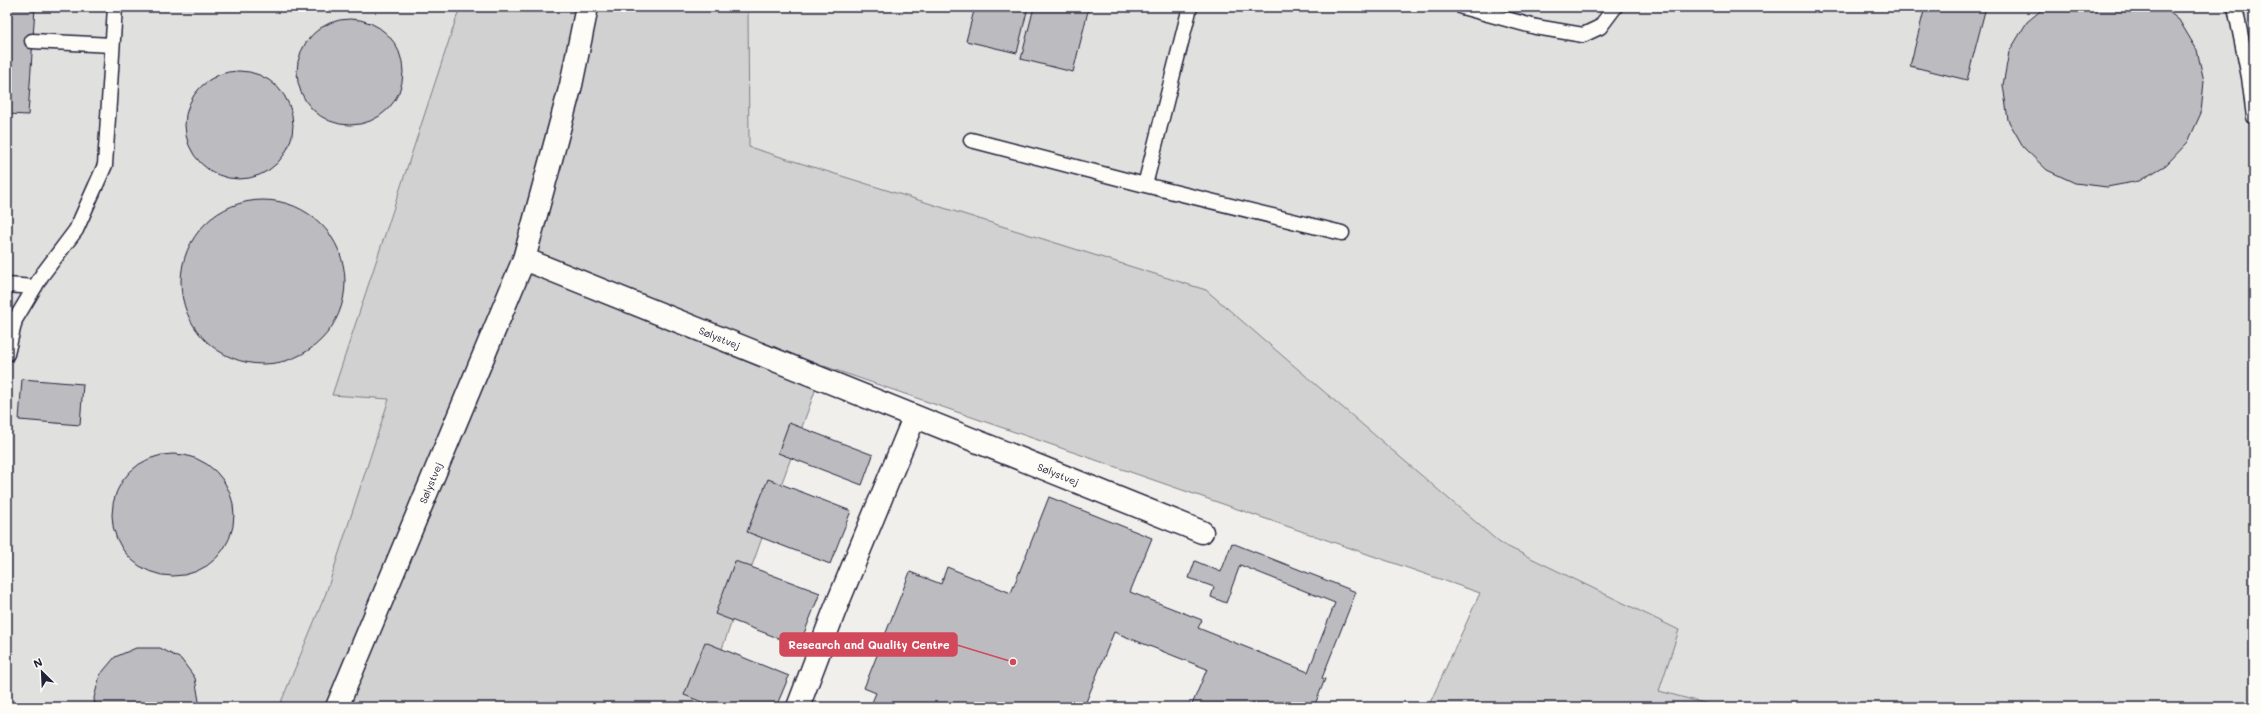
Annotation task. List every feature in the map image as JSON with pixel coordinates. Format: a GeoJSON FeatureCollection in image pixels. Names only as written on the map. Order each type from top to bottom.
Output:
{"type":"FeatureCollection","features":[{"type":"Feature","properties":{"kind":"street","name":"Sølystvej"},"geometry":{"type":"LineString","coordinates":[[337,707],[524,259],[571,85],[587,7]]}},
{"type":"Feature","properties":{"kind":"street","name":"Sølystvej"},"geometry":{"type":"LineString","coordinates":[[524,259],[914,418],[1202,532]]}},
{"type":"Feature","properties":{"kind":"street"},"geometry":{"type":"LineString","coordinates":[[798,707],[834,612],[914,418]]}},
{"type":"Feature","properties":{"kind":"lane"},"geometry":{"type":"LineString","coordinates":[[7,354],[15,320],[35,287],[76,230],[104,165],[115,7]]}},
{"type":"Feature","properties":{"kind":"lane"},"geometry":{"type":"LineString","coordinates":[[1145,185],[1190,7]]}},
{"type":"Feature","properties":{"kind":"lane"},"geometry":{"type":"LineString","coordinates":[[1462,7],[1536,26],[1583,35],[1600,27],[1615,7]]}},
{"type":"Feature","properties":{"kind":"lane"},"geometry":{"type":"LineString","coordinates":[[2234,7],[2249,77],[2254,117]]}},
{"type":"Feature","properties":{"kind":"lane"},"geometry":{"type":"LineString","coordinates":[[32,41],[112,45]]}},
{"type":"Feature","properties":{"kind":"lane"},"geometry":{"type":"LineString","coordinates":[[971,140],[1342,234]]}},
{"type":"Feature","properties":{"kind":"lane"},"geometry":{"type":"LineString","coordinates":[[7,284],[35,287]]}},
{"type":"Feature","properties":{"kind":"shaded area"},"geometry":{"type":"Polygon","coordinates":[[[7,7],[460,7],[332,394],[389,399],[326,593],[279,707],[7,707],[7,7]]]}},
{"type":"Feature","properties":{"kind":"shaded area"},"geometry":{"type":"Polygon","coordinates":[[[460,7],[748,7],[749,147],[1206,290],[1500,543],[1679,630],[1659,691],[1719,707],[1428,707],[1480,593],[824,366],[701,707],[279,707],[326,593],[389,399],[332,395],[460,7]]]}},
{"type":"Feature","properties":{"kind":"shaded area"},"geometry":{"type":"Polygon","coordinates":[[[748,7],[2254,7],[2254,707],[1719,707],[1659,691],[1679,630],[1500,543],[1206,290],[749,147],[748,7]]]}},
{"type":"Feature","properties":{"kind":"building"},"geometry":{"type":"Polygon","coordinates":[[[7,7],[35,7],[28,115],[7,114],[7,7]]]}},
{"type":"Feature","properties":{"kind":"building"},"geometry":{"type":"Polygon","coordinates":[[[975,7],[1028,7],[1017,53],[966,41],[975,7]]]}},
{"type":"Feature","properties":{"kind":"building"},"geometry":{"type":"Polygon","coordinates":[[[1034,7],[1089,7],[1073,72],[1021,59],[1034,7]]]}},
{"type":"Feature","properties":{"kind":"building"},"geometry":{"type":"Polygon","coordinates":[[[1925,7],[1986,7],[1967,80],[1910,66],[1925,7]]]}},
{"type":"Feature","properties":{"kind":"building"},"geometry":{"type":"Polygon","coordinates":[[[2045,7],[2163,7],[2179,20],[2197,50],[2204,81],[2201,113],[2188,142],[2166,165],[2139,181],[2107,187],[2075,183],[2047,170],[2024,148],[2008,120],[2003,85],[2009,52],[2027,22],[2045,7]]]}},
{"type":"Feature","properties":{"kind":"building"},"geometry":{"type":"Polygon","coordinates":[[[350,19],[370,23],[388,34],[399,52],[403,72],[399,92],[388,110],[370,121],[350,125],[330,121],[312,110],[301,92],[297,72],[301,52],[312,34],[330,23],[350,19]]]}},
{"type":"Feature","properties":{"kind":"building"},"geometry":{"type":"Polygon","coordinates":[[[239,71],[259,76],[277,87],[288,105],[293,125],[288,145],[277,163],[259,174],[239,179],[219,174],[201,163],[190,145],[185,125],[190,105],[201,87],[219,76],[239,71]]]}},
{"type":"Feature","properties":{"kind":"building"},"geometry":{"type":"Polygon","coordinates":[[[271,200],[287,203],[302,209],[315,218],[327,230],[336,243],[342,258],[345,282],[344,298],[336,321],[327,334],[315,346],[302,355],[287,361],[271,364],[255,364],[239,361],[217,351],[194,328],[187,314],[182,298],[181,274],[184,258],[194,236],[217,213],[231,206],[247,201],[271,200]]]}},
{"type":"Feature","properties":{"kind":"building"},"geometry":{"type":"Polygon","coordinates":[[[22,379],[83,384],[80,425],[19,420],[22,379]]]}},
{"type":"Feature","properties":{"kind":"building"},"geometry":{"type":"Polygon","coordinates":[[[789,423],[873,455],[862,485],[778,453],[789,423]]]}},
{"type":"Feature","properties":{"kind":"building"},"geometry":{"type":"Polygon","coordinates":[[[173,454],[197,458],[216,472],[230,491],[234,515],[230,539],[216,558],[197,572],[173,576],[149,572],[130,558],[116,539],[112,515],[116,491],[130,472],[149,458],[173,454]]]}},
{"type":"Feature","properties":{"kind":"building"},"geometry":{"type":"Polygon","coordinates":[[[768,479],[851,511],[830,564],[747,532],[768,479]]]}},
{"type":"Feature","properties":{"kind":"building"},"geometry":{"type":"Polygon","coordinates":[[[1049,497],[1152,538],[1130,592],[1202,620],[1198,628],[1308,672],[1335,603],[1240,565],[1226,603],[1211,597],[1214,587],[1189,578],[1195,561],[1221,572],[1232,543],[1356,592],[1322,678],[1325,679],[1314,707],[1191,707],[1207,669],[1114,632],[1084,707],[870,707],[876,693],[864,688],[910,572],[941,584],[947,567],[1011,593],[1049,497]]]}},
{"type":"Feature","properties":{"kind":"building"},"geometry":{"type":"Polygon","coordinates":[[[735,561],[820,593],[799,646],[715,614],[735,561]]]}},
{"type":"Feature","properties":{"kind":"building"},"geometry":{"type":"Polygon","coordinates":[[[705,642],[789,676],[776,707],[715,707],[684,695],[705,642]]]}},
{"type":"Feature","properties":{"kind":"building"},"geometry":{"type":"Polygon","coordinates":[[[136,648],[160,648],[181,659],[195,678],[199,701],[198,707],[95,707],[94,698],[100,675],[115,657],[136,648]]]}},
{"type":"Feature","properties":{"kind":"place","name":"Research and Quality Centre"},"geometry":{"type":"Point","coordinates":[1013,662]}}]}
